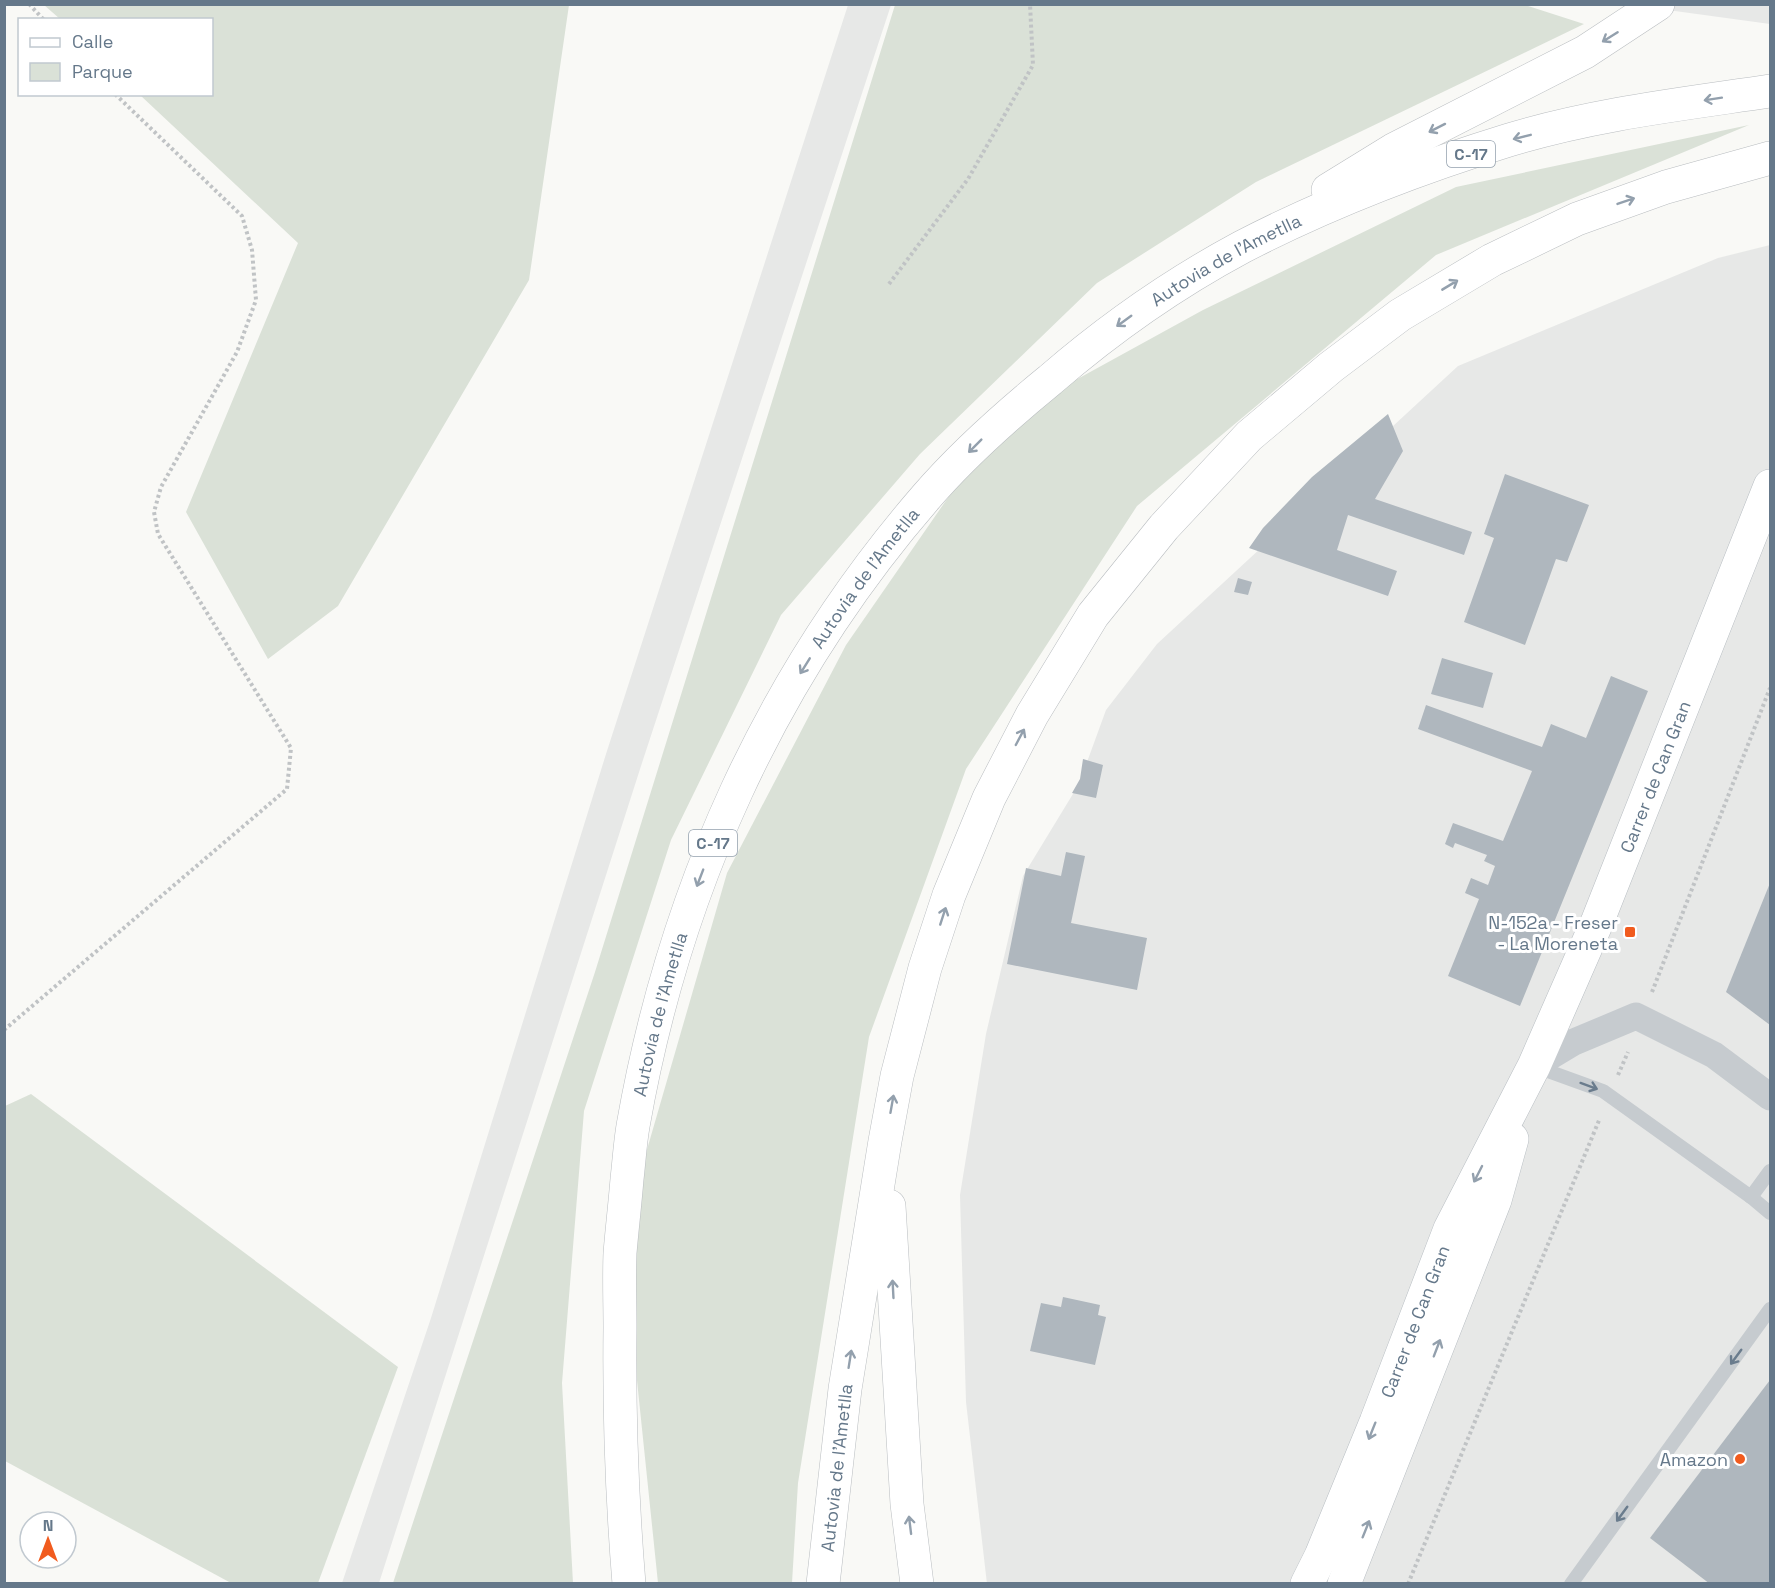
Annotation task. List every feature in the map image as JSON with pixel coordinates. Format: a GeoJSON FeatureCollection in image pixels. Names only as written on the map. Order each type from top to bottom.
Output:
{"type":"FeatureCollection","features":[{"type":"Feature","properties":{"kind":"main road"},"geometry":{"type":"LineString","coordinates":[[1190,277],[1393,150],[1585,52],[1658,4]]}},
{"type":"Feature","properties":{"kind":"main road","name":"Autovia de l'Ametlla"},"geometry":{"type":"LineString","coordinates":[[629,1584],[620,1413],[620,1257],[632,1131],[653,1028],[683,924],[720,824],[769,723],[857,582],[928,494],[1000,421],[1088,348],[1143,308],[1190,277],[1243,247],[1330,206],[1411,174],[1513,139],[1608,117],[1770,90]]}},
{"type":"Feature","properties":{"kind":"main road","name":"Autovia de l'Ametlla"},"geometry":{"type":"LineString","coordinates":[[823,1584],[846,1389],[885,1141],[897,1076],[926,968],[949,895],[989,798],[1032,715],[1093,615],[1164,527],[1249,436],[1331,367],[1400,315],[1492,260],[1577,219],[1666,187],[1770,158]]}},
{"type":"Feature","properties":{"kind":"main road","name":"Carrer de Can Gran"},"geometry":{"type":"LineString","coordinates":[[1307,1584],[1321,1556],[1376,1422],[1450,1229],[1534,1066],[1598,920],[1770,486]]}},
{"type":"Feature","properties":{"kind":"main road","name":"Carrer de Can Gran"},"geometry":{"type":"LineString","coordinates":[[1344,1584],[1495,1200],[1534,1066]]}},
{"type":"Feature","properties":{"kind":"main road"},"geometry":{"type":"LineString","coordinates":[[885,1141],[906,1493],[917,1584]]}},
{"type":"Feature","properties":{"kind":"street"},"geometry":{"type":"LineString","coordinates":[[1534,1066],[1574,1042],[1636,1016],[1714,1055],[1770,1097]]}},
{"type":"Feature","properties":{"kind":"lane"},"geometry":{"type":"LineString","coordinates":[[1534,1066],[1610,1095],[1770,1213]]}},
{"type":"Feature","properties":{"kind":"lane"},"geometry":{"type":"LineString","coordinates":[[1751,1197],[1770,1171]]}},
{"type":"Feature","properties":{"kind":"lane"},"geometry":{"type":"LineString","coordinates":[[1572,1584],[1770,1309]]}},
{"type":"Feature","properties":{"kind":"path"},"geometry":{"type":"LineString","coordinates":[[29,4],[42,18]]}},
{"type":"Feature","properties":{"kind":"path"},"geometry":{"type":"LineString","coordinates":[[888,284],[968,179],[1033,65],[1030,4]]}},
{"type":"Feature","properties":{"kind":"path"},"geometry":{"type":"LineString","coordinates":[[4,1030],[287,789],[291,748],[158,534],[154,512],[161,487],[237,352],[256,300],[252,250],[242,216],[117,96]]}},
{"type":"Feature","properties":{"kind":"path"},"geometry":{"type":"LineString","coordinates":[[1659,973],[1770,688]]}},
{"type":"Feature","properties":{"kind":"path"},"geometry":{"type":"LineString","coordinates":[[1408,1584],[1621,1070]]}},
{"type":"Feature","properties":{"kind":"shaded area"},"geometry":{"type":"Polygon","coordinates":[[[848,5],[891,5],[641,766],[379,1583],[342,1583],[431,1318],[606,754],[848,5]]]}},
{"type":"Feature","properties":{"kind":"shaded area"},"geometry":{"type":"Polygon","coordinates":[[[1631,5],[1770,5],[1770,24],[1631,5]]]}},
{"type":"Feature","properties":{"kind":"shaded area"},"geometry":{"type":"Polygon","coordinates":[[[1770,245],[1770,1583],[987,1584],[966,1402],[960,1195],[986,1034],[1023,876],[1079,784],[1106,710],[1157,644],[1458,366],[1718,258],[1770,245]]]}},
{"type":"Feature","properties":{"kind":"green space"},"geometry":{"type":"Polygon","coordinates":[[[44,5],[569,5],[529,280],[338,606],[268,659],[186,512],[298,243],[141,96],[213,96],[213,18],[59,18],[44,5]]]}},
{"type":"Feature","properties":{"kind":"green space"},"geometry":{"type":"Polygon","coordinates":[[[895,5],[1525,5],[1584,24],[1256,182],[1097,283],[920,454],[781,615],[671,840],[584,1111],[562,1383],[573,1583],[393,1583],[595,972],[895,5]]]}},
{"type":"Feature","properties":{"kind":"green space"},"geometry":{"type":"Polygon","coordinates":[[[1749,125],[1436,255],[1137,506],[966,769],[869,1037],[798,1483],[792,1583],[658,1583],[622,1236],[727,873],[846,645],[1001,421],[1203,310],[1456,187],[1749,125]]]}},
{"type":"Feature","properties":{"kind":"green space"},"geometry":{"type":"Polygon","coordinates":[[[31,1094],[398,1367],[318,1583],[231,1583],[5,1461],[5,1106],[31,1094]]]}},
{"type":"Feature","properties":{"kind":"building"},"geometry":{"type":"Polygon","coordinates":[[[1388,414],[1403,451],[1375,499],[1472,532],[1464,555],[1348,515],[1337,550],[1397,571],[1388,596],[1249,548],[1263,528],[1312,477],[1388,414]]]}},
{"type":"Feature","properties":{"kind":"building"},"geometry":{"type":"Polygon","coordinates":[[[1505,474],[1589,505],[1567,562],[1556,559],[1525,645],[1464,622],[1494,538],[1484,534],[1505,474]]]}},
{"type":"Feature","properties":{"kind":"building"},"geometry":{"type":"Polygon","coordinates":[[[1238,578],[1252,582],[1248,595],[1234,592],[1238,578]]]}},
{"type":"Feature","properties":{"kind":"building"},"geometry":{"type":"Polygon","coordinates":[[[1442,658],[1493,673],[1483,708],[1431,694],[1442,658]]]}},
{"type":"Feature","properties":{"kind":"building"},"geometry":{"type":"Polygon","coordinates":[[[1611,676],[1648,691],[1520,1006],[1448,976],[1479,899],[1465,893],[1471,878],[1488,885],[1495,866],[1484,861],[1487,855],[1455,843],[1453,848],[1445,844],[1453,823],[1503,841],[1532,771],[1418,729],[1426,705],[1542,747],[1551,724],[1586,738],[1611,676]]]}},
{"type":"Feature","properties":{"kind":"building"},"geometry":{"type":"Polygon","coordinates":[[[1083,759],[1103,765],[1096,798],[1072,793],[1080,779],[1083,759]]]}},
{"type":"Feature","properties":{"kind":"building"},"geometry":{"type":"Polygon","coordinates":[[[1066,852],[1085,856],[1071,923],[1147,938],[1137,990],[1007,964],[1026,868],[1061,876],[1066,852]]]}},
{"type":"Feature","properties":{"kind":"building"},"geometry":{"type":"Polygon","coordinates":[[[1770,883],[1770,1025],[1726,992],[1770,883]]]}},
{"type":"Feature","properties":{"kind":"building"},"geometry":{"type":"Polygon","coordinates":[[[1063,1297],[1100,1305],[1098,1315],[1106,1317],[1095,1365],[1030,1351],[1041,1303],[1061,1307],[1063,1297]]]}},
{"type":"Feature","properties":{"kind":"building","name":"Amazon"},"geometry":{"type":"Polygon","coordinates":[[[1770,1380],[1770,1584],[1710,1584],[1650,1538],[1770,1380]]]}},
{"type":"Feature","properties":{"kind":"place","name":"N-152a - Freser - La Moreneta"},"geometry":{"type":"Point","coordinates":[1630,932]}},
{"type":"Feature","properties":{"kind":"place","name":"Amazon"},"geometry":{"type":"Point","coordinates":[1740,1459]}}]}
